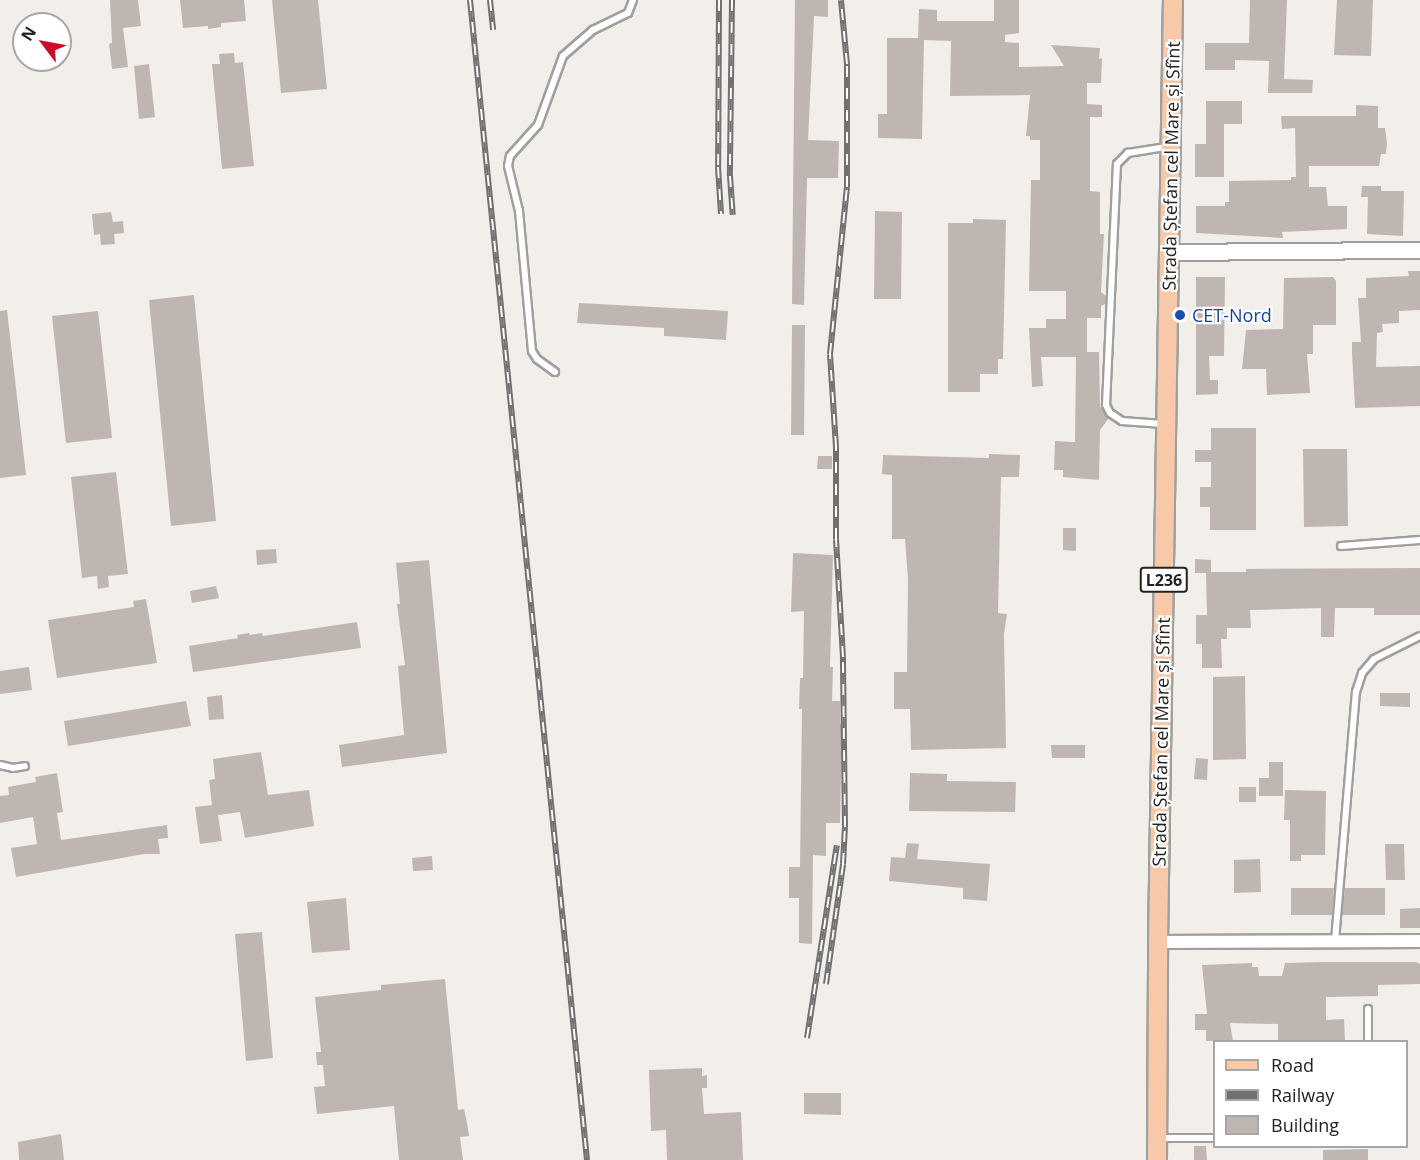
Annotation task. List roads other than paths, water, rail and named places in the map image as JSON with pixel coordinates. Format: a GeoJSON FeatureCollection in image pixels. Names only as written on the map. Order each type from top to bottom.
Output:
{"type":"FeatureCollection","features":[{"type":"Feature","properties":{"kind":"main road","name":"Strada Ștefan cel Mare și Sfînt"},"geometry":{"type":"LineString","coordinates":[[1157,1160],[1158,942],[1171,252],[1173,0]]}},
{"type":"Feature","properties":{"kind":"street"},"geometry":{"type":"LineString","coordinates":[[1171,252],[1420,250]]}},
{"type":"Feature","properties":{"kind":"street"},"geometry":{"type":"LineString","coordinates":[[1158,942],[1420,940]]}},
{"type":"Feature","properties":{"kind":"lane"},"geometry":{"type":"LineString","coordinates":[[555,372],[537,359],[532,351],[522,231],[508,166],[510,156],[538,125],[563,56],[570,47],[593,30],[628,13],[633,0]]}},
{"type":"Feature","properties":{"kind":"lane"},"geometry":{"type":"LineString","coordinates":[[1167,424],[1122,421],[1110,413],[1106,405],[1117,164],[1128,153],[1172,146]]}},
{"type":"Feature","properties":{"kind":"lane"},"geometry":{"type":"LineString","coordinates":[[1341,546],[1420,540]]}},
{"type":"Feature","properties":{"kind":"lane"},"geometry":{"type":"LineString","coordinates":[[1335,941],[1356,692],[1362,673],[1374,659],[1420,636]]}},
{"type":"Feature","properties":{"kind":"lane"},"geometry":{"type":"LineString","coordinates":[[0,765],[13,768],[25,766]]}},
{"type":"Feature","properties":{"kind":"lane"},"geometry":{"type":"LineString","coordinates":[[1368,1009],[1368,1040]]}},
{"type":"Feature","properties":{"kind":"lane"},"geometry":{"type":"LineString","coordinates":[[1157,1138],[1213,1138]]}},
{"type":"Feature","properties":{"kind":"railway"},"geometry":{"type":"LineString","coordinates":[[470,0],[587,1160]]}},
{"type":"Feature","properties":{"kind":"railway"},"geometry":{"type":"LineString","coordinates":[[490,0],[493,30]]}},
{"type":"Feature","properties":{"kind":"railway"},"geometry":{"type":"LineString","coordinates":[[719,0],[718,167],[721,214]]}},
{"type":"Feature","properties":{"kind":"railway"},"geometry":{"type":"LineString","coordinates":[[732,0],[730,176],[733,215]]}},
{"type":"Feature","properties":{"kind":"railway"},"geometry":{"type":"LineString","coordinates":[[826,984],[843,864],[845,827],[843,657],[836,539],[836,447],[830,354],[847,187],[847,64],[841,0]]}},
{"type":"Feature","properties":{"kind":"railway"},"geometry":{"type":"LineString","coordinates":[[807,1038],[837,845]]}},
{"type":"Feature","properties":{"kind":"place","name":"CET-Nord"},"geometry":{"type":"Point","coordinates":[1180,315]}}]}
